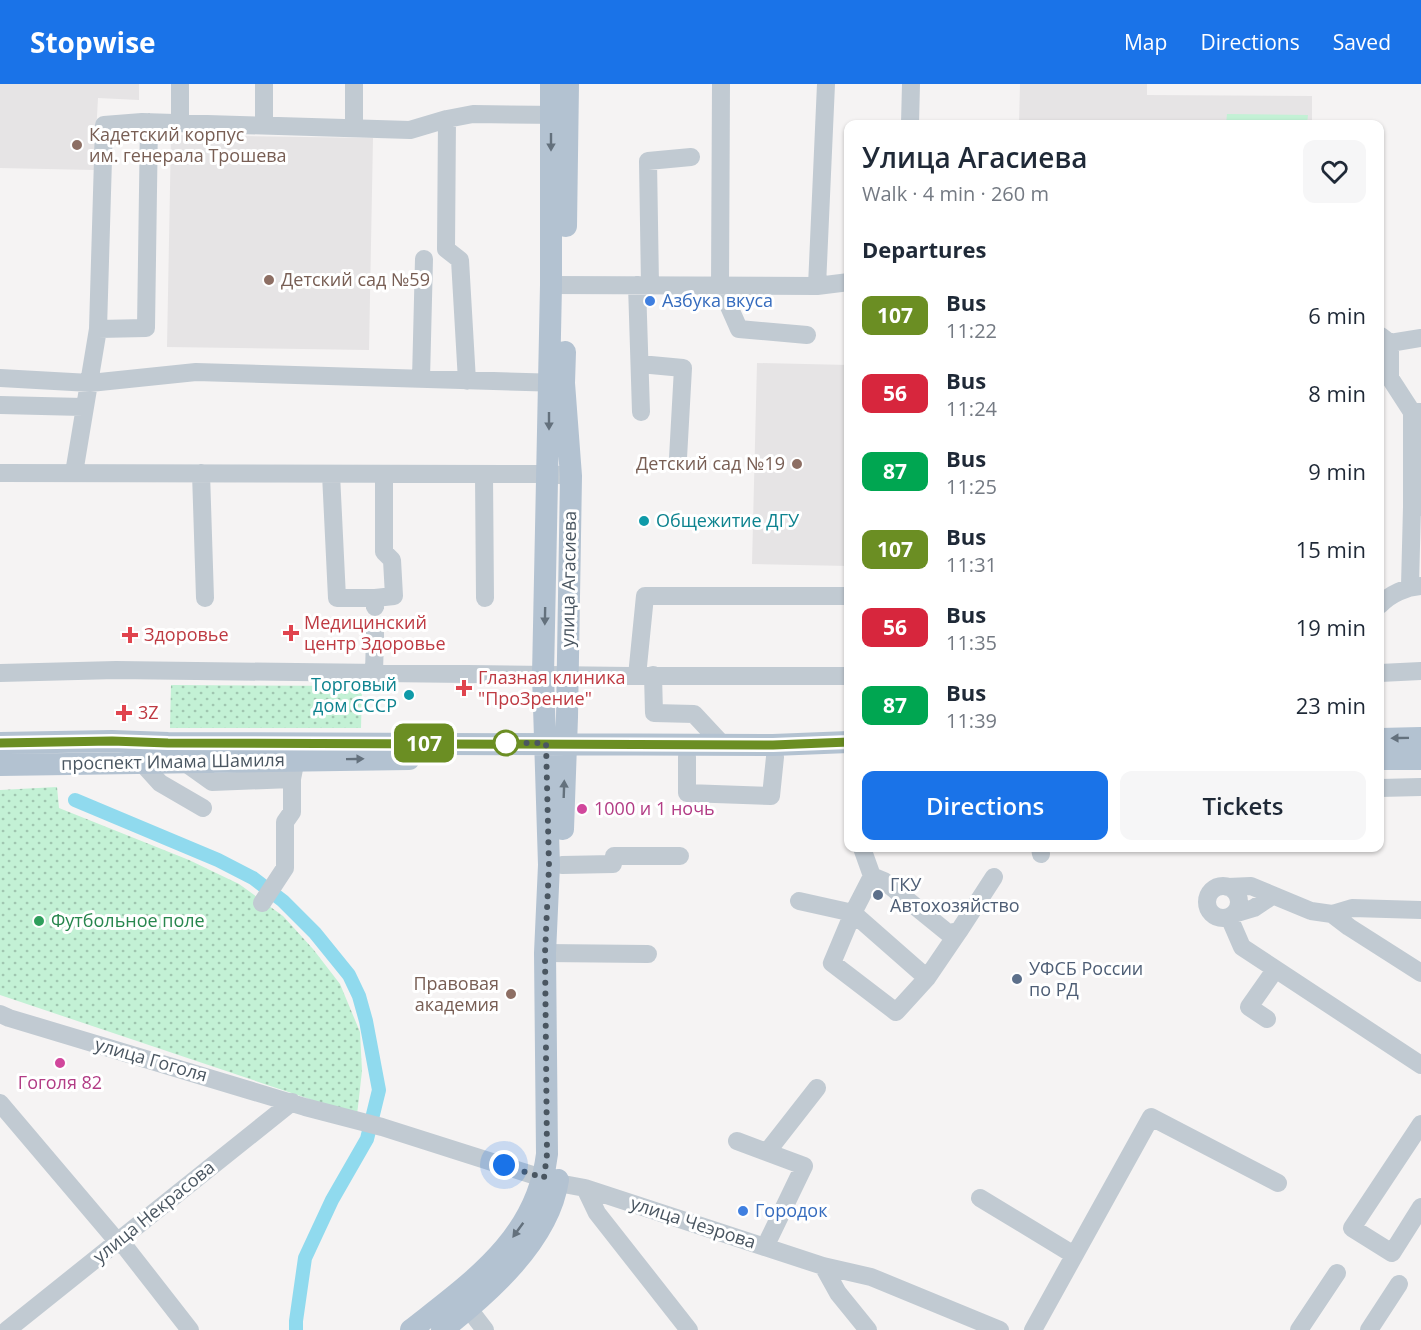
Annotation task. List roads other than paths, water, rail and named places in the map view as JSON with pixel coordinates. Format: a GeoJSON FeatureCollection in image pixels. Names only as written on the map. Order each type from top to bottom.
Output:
{"type":"FeatureCollection","features":[{"type":"Feature","properties":{"kind":"main road","name":"улица Агасиева"},"geometry":{"type":"LineString","coordinates":[[551,84],[560,115]]}},
{"type":"Feature","properties":{"kind":"main road","name":"улица Агасиева"},"geometry":{"type":"LineString","coordinates":[[553,953],[549,866],[555,750],[568,674],[557,383],[560,115],[568,84]]}},
{"type":"Feature","properties":{"kind":"main road","name":"улица Агасиева"},"geometry":{"type":"LineString","coordinates":[[463,1301],[484,1270],[521,1227],[538,1196],[551,1180],[547,1154],[553,953],[562,865],[555,750],[543,675],[559,475]]}},
{"type":"Feature","properties":{"kind":"main road"},"geometry":{"type":"LineString","coordinates":[[1384,739],[1421,738]]}},
{"type":"Feature","properties":{"kind":"main road","name":"проспект Имама Шамиля"},"geometry":{"type":"LineString","coordinates":[[0,743],[112,741],[555,750],[687,757],[844,757]]}},
{"type":"Feature","properties":{"kind":"main road","name":"проспект Имама Шамиля"},"geometry":{"type":"LineString","coordinates":[[0,765],[184,762],[294,769],[555,750],[721,743],[773,745],[844,742]]}},
{"type":"Feature","properties":{"kind":"main road"},"geometry":{"type":"LineString","coordinates":[[1384,759],[1421,759]]}},
{"type":"Feature","properties":{"kind":"main road"},"geometry":{"type":"LineString","coordinates":[[411,1330],[463,1301]]}},
{"type":"Feature","properties":{"kind":"main road"},"geometry":{"type":"LineString","coordinates":[[442,1330],[463,1301]]}},
{"type":"Feature","properties":{"kind":"street"},"geometry":{"type":"LineString","coordinates":[[180,84],[180,123]]}},
{"type":"Feature","properties":{"kind":"street"},"geometry":{"type":"LineString","coordinates":[[264,84],[264,125]]}},
{"type":"Feature","properties":{"kind":"street"},"geometry":{"type":"LineString","coordinates":[[354,84],[354,128]]}},
{"type":"Feature","properties":{"kind":"street"},"geometry":{"type":"LineString","coordinates":[[721,84],[720,286],[739,329],[807,335]]}},
{"type":"Feature","properties":{"kind":"street"},"geometry":{"type":"LineString","coordinates":[[817,286],[826,84]]}},
{"type":"Feature","properties":{"kind":"street"},"geometry":{"type":"LineString","coordinates":[[910,120],[911,84]]}},
{"type":"Feature","properties":{"kind":"street"},"geometry":{"type":"LineString","coordinates":[[74,473],[83,407],[90,383],[98,328],[104,125],[148,122],[410,130],[473,114],[560,115]]}},
{"type":"Feature","properties":{"kind":"street"},"geometry":{"type":"LineString","coordinates":[[447,119],[446,249],[460,260],[466,381]]}},
{"type":"Feature","properties":{"kind":"street"},"geometry":{"type":"LineString","coordinates":[[98,328],[146,328],[148,122]]}},
{"type":"Feature","properties":{"kind":"street"},"geometry":{"type":"LineString","coordinates":[[641,412],[640,364],[648,161],[691,157]]}},
{"type":"Feature","properties":{"kind":"street"},"geometry":{"type":"LineString","coordinates":[[421,379],[423,259]]}},
{"type":"Feature","properties":{"kind":"street"},"geometry":{"type":"LineString","coordinates":[[558,285],[817,286],[844,283]]}},
{"type":"Feature","properties":{"kind":"street"},"geometry":{"type":"LineString","coordinates":[[1384,602],[1400,591],[1415,586],[1417,507],[1417,412],[1385,372],[1385,339],[1421,338]]}},
{"type":"Feature","properties":{"kind":"street"},"geometry":{"type":"LineString","coordinates":[[640,364],[682,368],[678,458]]}},
{"type":"Feature","properties":{"kind":"street"},"geometry":{"type":"LineString","coordinates":[[0,378],[90,383],[196,372],[557,383]]}},
{"type":"Feature","properties":{"kind":"street"},"geometry":{"type":"LineString","coordinates":[[0,405],[83,407]]}},
{"type":"Feature","properties":{"kind":"street"},"geometry":{"type":"LineString","coordinates":[[0,472],[559,475]]}},
{"type":"Feature","properties":{"kind":"street"},"geometry":{"type":"LineString","coordinates":[[201,474],[205,598]]}},
{"type":"Feature","properties":{"kind":"street"},"geometry":{"type":"LineString","coordinates":[[331,474],[337,598],[375,602],[394,596],[392,560],[384,552],[384,474]]}},
{"type":"Feature","properties":{"kind":"street"},"geometry":{"type":"LineString","coordinates":[[484,475],[485,598]]}},
{"type":"Feature","properties":{"kind":"street"},"geometry":{"type":"LineString","coordinates":[[721,743],[694,714],[654,713],[645,675],[645,596],[844,596]]}},
{"type":"Feature","properties":{"kind":"street"},"geometry":{"type":"LineString","coordinates":[[374,673],[375,636]]}},
{"type":"Feature","properties":{"kind":"street"},"geometry":{"type":"LineString","coordinates":[[0,673],[116,670],[844,676]]}},
{"type":"Feature","properties":{"kind":"street"},"geometry":{"type":"LineString","coordinates":[[1384,673],[1421,671]]}},
{"type":"Feature","properties":{"kind":"street"},"geometry":{"type":"LineString","coordinates":[[687,757],[687,793],[771,796],[775,757]]}},
{"type":"Feature","properties":{"kind":"street"},"geometry":{"type":"LineString","coordinates":[[141,762],[159,783],[203,808]]}},
{"type":"Feature","properties":{"kind":"street"},"geometry":{"type":"LineString","coordinates":[[262,903],[285,868],[285,822],[292,812],[294,769]]}},
{"type":"Feature","properties":{"kind":"street"},"geometry":{"type":"LineString","coordinates":[[1384,788],[1421,787]]}},
{"type":"Feature","properties":{"kind":"street"},"geometry":{"type":"LineString","coordinates":[[863,852],[872,876],[853,913],[832,963],[896,1012],[927,978],[994,877]]}},
{"type":"Feature","properties":{"kind":"street"},"geometry":{"type":"LineString","coordinates":[[562,865],[613,864],[614,856],[680,856]]}},
{"type":"Feature","properties":{"kind":"street"},"geometry":{"type":"LineString","coordinates":[[872,876],[884,881],[948,933],[959,931]]}},
{"type":"Feature","properties":{"kind":"street"},"geometry":{"type":"LineString","coordinates":[[1272,896],[1254,908],[1232,915],[1219,917],[1214,915],[1208,906],[1212,891],[1222,886],[1251,886],[1311,911],[1332,914],[1352,908],[1421,910]]}},
{"type":"Feature","properties":{"kind":"street"},"geometry":{"type":"LineString","coordinates":[[1228,887],[1233,889],[1239,898],[1239,904],[1232,915],[1242,947],[1421,1065]]}},
{"type":"Feature","properties":{"kind":"street"},"geometry":{"type":"LineString","coordinates":[[799,901],[853,913],[927,978]]}},
{"type":"Feature","properties":{"kind":"street"},"geometry":{"type":"LineString","coordinates":[[1332,914],[1421,974]]}},
{"type":"Feature","properties":{"kind":"street"},"geometry":{"type":"LineString","coordinates":[[553,953],[648,954]]}},
{"type":"Feature","properties":{"kind":"street"},"geometry":{"type":"LineString","coordinates":[[1267,1020],[1249,1007],[1275,970]]}},
{"type":"Feature","properties":{"kind":"street","name":"улица Гоголя"},"geometry":{"type":"LineString","coordinates":[[3,1020],[298,1104]]}},
{"type":"Feature","properties":{"kind":"street"},"geometry":{"type":"LineString","coordinates":[[767,1152],[817,1088]]}},
{"type":"Feature","properties":{"kind":"street"},"geometry":{"type":"LineString","coordinates":[[0,1103],[122,1245],[190,1330]]}},
{"type":"Feature","properties":{"kind":"street","name":"улица Чеэрова"},"geometry":{"type":"LineString","coordinates":[[298,1104],[382,1127],[551,1180],[585,1188],[823,1266],[871,1277],[1000,1330]]}},
{"type":"Feature","properties":{"kind":"street","name":"улица Некрасова"},"geometry":{"type":"LineString","coordinates":[[22,1330],[122,1245],[298,1104]]}},
{"type":"Feature","properties":{"kind":"street"},"geometry":{"type":"LineString","coordinates":[[1033,1330],[1150,1117],[1278,1183]]}},
{"type":"Feature","properties":{"kind":"street"},"geometry":{"type":"LineString","coordinates":[[1421,1124],[1352,1228],[1392,1253],[1421,1207]]}},
{"type":"Feature","properties":{"kind":"street"},"geometry":{"type":"LineString","coordinates":[[737,1141],[804,1166],[765,1247]]}},
{"type":"Feature","properties":{"kind":"street"},"geometry":{"type":"LineString","coordinates":[[585,1188],[597,1213],[689,1330]]}},
{"type":"Feature","properties":{"kind":"street"},"geometry":{"type":"LineString","coordinates":[[980,1198],[1074,1255]]}},
{"type":"Feature","properties":{"kind":"street","name":"улица Некрасова"},"geometry":{"type":"LineString","coordinates":[[7,1330],[122,1245]]}},
{"type":"Feature","properties":{"kind":"street"},"geometry":{"type":"LineString","coordinates":[[823,1266],[838,1293],[868,1330]]}},
{"type":"Feature","properties":{"kind":"street"},"geometry":{"type":"LineString","coordinates":[[1299,1330],[1337,1273]]}},
{"type":"Feature","properties":{"kind":"street"},"geometry":{"type":"LineString","coordinates":[[1369,1330],[1399,1284]]}},
{"type":"Feature","properties":{"kind":"street"},"geometry":{"type":"LineString","coordinates":[[463,1301],[485,1330]]}},
{"type":"Feature","properties":{"kind":"waterway"},"geometry":{"type":"LineString","coordinates":[[75,800],[218,860],[253,878],[283,901],[315,933],[349,975],[359,996],[379,1090],[367,1139],[332,1200],[305,1258],[296,1330]]}},
{"type":"Feature","properties":{"kind":"tunnel"},"geometry":{"type":"LineString","coordinates":[[375,607],[375,636]]}},
{"type":"Feature","properties":{"kind":"place","name":"Кадетский корпус им. генерала Трошева"},"geometry":{"type":"Point","coordinates":[77,145]}},
{"type":"Feature","properties":{"kind":"place","name":"Детский сад №59"},"geometry":{"type":"Point","coordinates":[269,280]}},
{"type":"Feature","properties":{"kind":"place","name":"Азбука вкуса"},"geometry":{"type":"Point","coordinates":[650,301]}},
{"type":"Feature","properties":{"kind":"place","name":"Детский сад №19"},"geometry":{"type":"Point","coordinates":[797,464]}},
{"type":"Feature","properties":{"kind":"place","name":"Общежитие ДГУ"},"geometry":{"type":"Point","coordinates":[644,521]}},
{"type":"Feature","properties":{"kind":"place","name":"Медицинский центр Здоровье"},"geometry":{"type":"Point","coordinates":[291,633]}},
{"type":"Feature","properties":{"kind":"place","name":"Здоровье"},"geometry":{"type":"Point","coordinates":[130,635]}},
{"type":"Feature","properties":{"kind":"place","name":"Глазная клиника \"ПроЗрение\""},"geometry":{"type":"Point","coordinates":[464,688]}},
{"type":"Feature","properties":{"kind":"place","name":"Торговый дом СССР"},"geometry":{"type":"Point","coordinates":[409,695]}},
{"type":"Feature","properties":{"kind":"place","name":"3Z"},"geometry":{"type":"Point","coordinates":[124,713]}},
{"type":"Feature","properties":{"kind":"place","name":"1000 и 1 ночь"},"geometry":{"type":"Point","coordinates":[582,809]}},
{"type":"Feature","properties":{"kind":"place","name":"ГКУ Автохозяйство"},"geometry":{"type":"Point","coordinates":[878,895]}},
{"type":"Feature","properties":{"kind":"place","name":"Футбольное поле"},"geometry":{"type":"Point","coordinates":[39,921]}},
{"type":"Feature","properties":{"kind":"place","name":"УФСБ России по РД"},"geometry":{"type":"Point","coordinates":[1017,979]}},
{"type":"Feature","properties":{"kind":"place","name":"Правовая академия"},"geometry":{"type":"Point","coordinates":[511,994]}},
{"type":"Feature","properties":{"kind":"place","name":"Гоголя 82"},"geometry":{"type":"Point","coordinates":[60,1063]}},
{"type":"Feature","properties":{"kind":"place","name":"Городок"},"geometry":{"type":"Point","coordinates":[743,1211]}}]}
